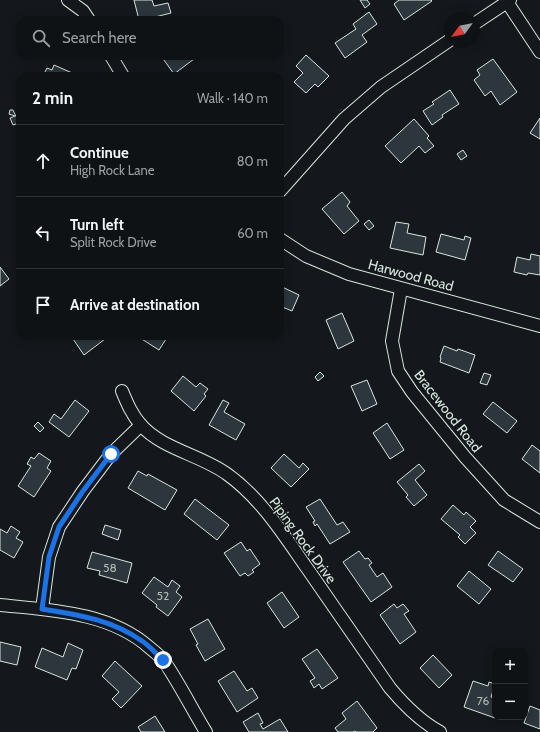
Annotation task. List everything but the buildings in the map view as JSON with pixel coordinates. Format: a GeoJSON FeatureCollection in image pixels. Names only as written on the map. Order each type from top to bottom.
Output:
{"type":"FeatureCollection","features":[{"type":"Feature","properties":{"kind":"street"},"geometry":{"type":"LineString","coordinates":[[68,0],[83,11],[86,16]]}},
{"type":"Feature","properties":{"kind":"street"},"geometry":{"type":"LineString","coordinates":[[480,20],[508,1],[540,52]]}},
{"type":"Feature","properties":{"kind":"street"},"geometry":{"type":"LineString","coordinates":[[284,186],[344,119],[380,87],[444,44]]}},
{"type":"Feature","properties":{"kind":"street"},"geometry":{"type":"LineString","coordinates":[[113,60],[121,72]]}},
{"type":"Feature","properties":{"kind":"street","name":"Harwood Road"},"geometry":{"type":"LineString","coordinates":[[284,242],[306,256],[349,274],[540,326]]}},
{"type":"Feature","properties":{"kind":"street","name":"Bracewood Road"},"geometry":{"type":"LineString","coordinates":[[401,289],[392,341],[398,371],[412,392],[465,457],[504,500],[540,522]]}},
{"type":"Feature","properties":{"kind":"street","name":"Piping Rock Drive"},"geometry":{"type":"LineString","coordinates":[[122,391],[128,406],[147,431],[165,443],[204,460],[218,468],[236,481],[256,500],[281,532],[390,688],[417,717],[440,732]]}},
{"type":"Feature","properties":{"kind":"street"},"geometry":{"type":"LineString","coordinates":[[42,609],[49,557],[59,527],[83,491],[111,454],[141,425]]}},
{"type":"Feature","properties":{"kind":"street"},"geometry":{"type":"LineString","coordinates":[[0,605],[42,609],[90,617],[114,625],[143,641],[163,660],[206,732]]}},
{"type":"Feature","properties":{"kind":"route"},"geometry":{"type":"LineString","coordinates":[[111,454],[83,491],[59,527],[49,557],[42,609],[90,617],[114,625],[143,641],[163,660]]}}]}
